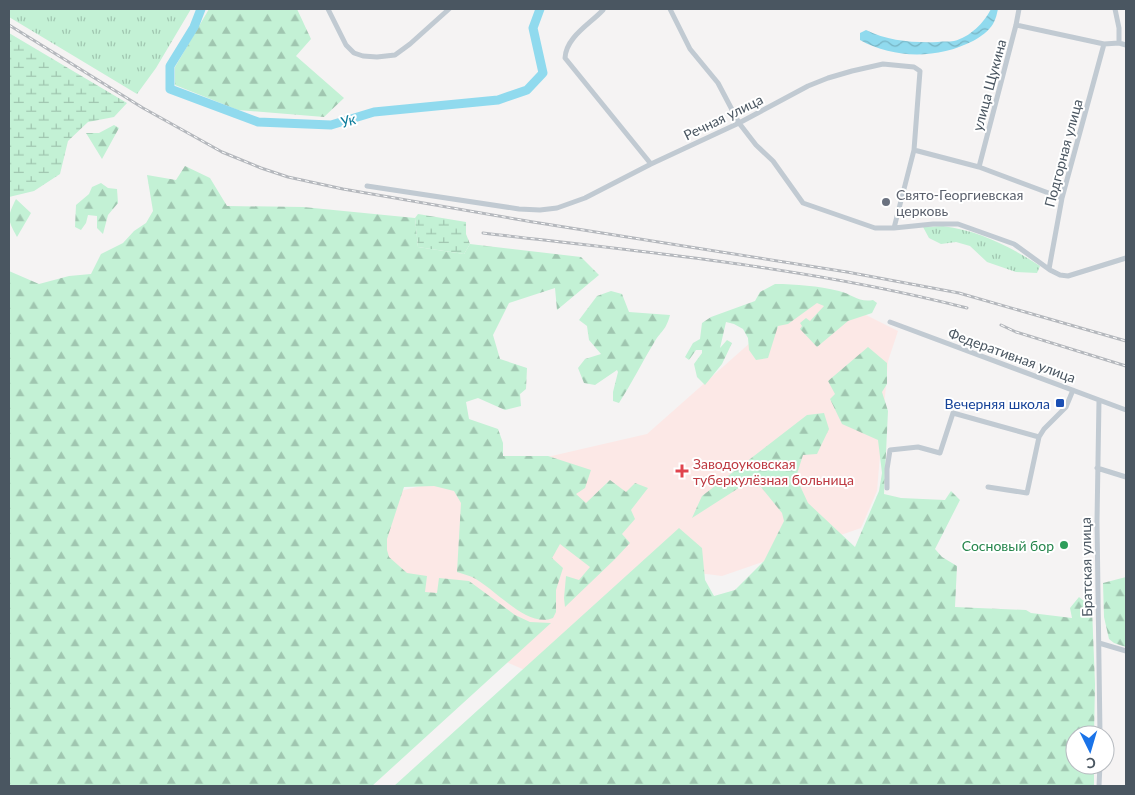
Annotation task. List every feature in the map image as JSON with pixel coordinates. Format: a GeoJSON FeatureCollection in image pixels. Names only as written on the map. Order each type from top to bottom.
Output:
{"type":"FeatureCollection","features":[{"type":"Feature","properties":{"kind":"street"},"geometry":{"type":"LineString","coordinates":[[328,9],[346,45],[354,53],[377,57],[395,54],[410,44],[449,9]]}},
{"type":"Feature","properties":{"kind":"street"},"geometry":{"type":"LineString","coordinates":[[670,9],[690,49],[718,83],[738,123],[756,146],[773,161],[803,203],[875,228],[958,224],[1014,244],[1049,270],[1060,275],[1068,276],[1126,258]]}},
{"type":"Feature","properties":{"kind":"street","name":"улица Щукина"},"geometry":{"type":"LineString","coordinates":[[979,167],[1016,25],[1018,9]]}},
{"type":"Feature","properties":{"kind":"street"},"geometry":{"type":"LineString","coordinates":[[1115,9],[1120,43]]}},
{"type":"Feature","properties":{"kind":"street"},"geometry":{"type":"LineString","coordinates":[[603,10],[582,29],[568,46],[565,58],[651,164]]}},
{"type":"Feature","properties":{"kind":"street"},"geometry":{"type":"LineString","coordinates":[[1016,25],[1104,44],[1120,43],[1126,45]]}},
{"type":"Feature","properties":{"kind":"street","name":"Подгорная улица"},"geometry":{"type":"LineString","coordinates":[[1049,270],[1062,198],[1104,44]]}},
{"type":"Feature","properties":{"kind":"street","name":"Речная улица"},"geometry":{"type":"LineString","coordinates":[[367,186],[519,209],[540,210],[557,208],[585,198],[738,123],[808,86],[852,71],[884,64],[914,67],[920,71],[914,150]]}},
{"type":"Feature","properties":{"kind":"street"},"geometry":{"type":"LineString","coordinates":[[894,228],[914,150],[979,167],[1062,198]]}},
{"type":"Feature","properties":{"kind":"street","name":"Федеративная улица"},"geometry":{"type":"LineString","coordinates":[[890,322],[1126,410]]}},
{"type":"Feature","properties":{"kind":"street"},"geometry":{"type":"LineString","coordinates":[[988,487],[1027,493],[1039,437],[1044,429],[1066,407],[1073,390]]}},
{"type":"Feature","properties":{"kind":"street","name":"Братская улица"},"geometry":{"type":"LineString","coordinates":[[1099,400],[1097,468],[1100,725]]}},
{"type":"Feature","properties":{"kind":"street"},"geometry":{"type":"LineString","coordinates":[[887,488],[890,450],[918,447],[940,453],[953,413],[1039,437]]}},
{"type":"Feature","properties":{"kind":"street"},"geometry":{"type":"LineString","coordinates":[[1097,468],[1126,477]]}},
{"type":"Feature","properties":{"kind":"street"},"geometry":{"type":"LineString","coordinates":[[1099,643],[1126,651]]}},
{"type":"Feature","properties":{"kind":"shaded area","name":"Заводоуковская туберкулёзная больница"},"geometry":{"type":"Polygon","coordinates":[[[812,288],[898,331],[888,361],[877,491],[861,528],[722,576],[644,566],[527,671],[360,598],[378,496],[647,434],[812,288]]]}},
{"type":"Feature","properties":{"kind":"green space"},"geometry":{"type":"Polygon","coordinates":[[[9,9],[191,9],[156,68],[137,94],[9,17],[9,9]]]}},
{"type":"Feature","properties":{"kind":"green space"},"geometry":{"type":"Polygon","coordinates":[[[209,9],[297,9],[311,39],[296,56],[344,98],[324,117],[238,110],[175,85],[175,67],[209,9]]]}},
{"type":"Feature","properties":{"kind":"green space"},"geometry":{"type":"Polygon","coordinates":[[[9,33],[127,103],[114,117],[88,122],[68,141],[60,174],[34,191],[9,197],[9,33]]]}},
{"type":"Feature","properties":{"kind":"green space"},"geometry":{"type":"Polygon","coordinates":[[[114,125],[119,128],[102,159],[86,133],[99,133],[114,125]]]}},
{"type":"Feature","properties":{"kind":"green space"},"geometry":{"type":"Polygon","coordinates":[[[185,166],[210,178],[227,206],[303,207],[415,218],[418,247],[464,254],[470,244],[581,257],[599,275],[557,310],[555,288],[509,303],[493,335],[500,359],[527,368],[526,389],[520,394],[521,406],[505,410],[478,398],[466,402],[469,419],[498,429],[503,443],[503,456],[548,456],[591,470],[585,488],[576,494],[586,503],[610,480],[626,492],[635,483],[648,488],[631,510],[635,519],[622,534],[630,543],[565,607],[566,576],[579,580],[590,567],[560,544],[552,558],[563,568],[556,590],[556,612],[553,618],[543,620],[533,618],[511,606],[481,582],[457,572],[461,503],[454,491],[434,486],[404,487],[387,539],[387,550],[389,557],[407,573],[427,576],[425,592],[437,593],[439,578],[469,581],[515,615],[530,622],[551,623],[372,786],[9,786],[9,271],[39,284],[69,276],[91,274],[101,254],[123,243],[134,231],[146,223],[153,211],[147,175],[176,180],[185,166]]]}},
{"type":"Feature","properties":{"kind":"green space"},"geometry":{"type":"Polygon","coordinates":[[[101,183],[108,188],[117,189],[118,203],[108,215],[103,234],[97,228],[97,216],[88,215],[86,223],[81,230],[75,227],[76,205],[89,194],[92,187],[101,183]]]}},
{"type":"Feature","properties":{"kind":"green space"},"geometry":{"type":"Polygon","coordinates":[[[16,199],[31,213],[17,237],[9,218],[16,199]]]}},
{"type":"Feature","properties":{"kind":"green space"},"geometry":{"type":"Polygon","coordinates":[[[418,214],[466,222],[466,234],[470,244],[464,254],[418,247],[415,218],[418,214]]]}},
{"type":"Feature","properties":{"kind":"green space"},"geometry":{"type":"Polygon","coordinates":[[[943,226],[957,228],[994,240],[1040,266],[1037,273],[1016,272],[987,262],[970,246],[956,242],[941,244],[929,238],[923,227],[943,226]]]}},
{"type":"Feature","properties":{"kind":"green space"},"geometry":{"type":"Polygon","coordinates":[[[775,284],[831,289],[860,299],[873,300],[877,303],[872,313],[848,321],[817,347],[800,329],[802,326],[800,323],[806,318],[810,321],[824,306],[817,303],[788,324],[778,326],[768,358],[756,360],[749,350],[748,338],[743,329],[726,322],[720,348],[727,340],[732,343],[722,364],[705,385],[697,377],[694,364],[702,350],[696,350],[689,360],[685,357],[693,343],[700,339],[702,323],[711,317],[755,301],[760,292],[775,284]]]}},
{"type":"Feature","properties":{"kind":"green space"},"geometry":{"type":"Polygon","coordinates":[[[611,291],[622,294],[629,312],[670,315],[665,327],[619,403],[613,401],[617,370],[595,385],[584,383],[578,368],[585,359],[601,354],[589,340],[587,326],[579,320],[597,296],[611,291]]]}},
{"type":"Feature","properties":{"kind":"green space"},"geometry":{"type":"Polygon","coordinates":[[[868,347],[887,363],[887,384],[882,392],[888,411],[884,494],[901,498],[945,500],[951,491],[960,500],[935,549],[942,557],[957,566],[955,607],[1026,610],[1031,613],[1072,618],[1070,608],[1079,597],[1092,608],[1095,684],[1094,725],[1065,725],[1065,775],[1094,775],[1094,786],[394,786],[679,528],[702,548],[705,580],[714,596],[735,590],[764,561],[784,521],[782,513],[761,487],[745,484],[692,518],[702,496],[807,415],[824,413],[829,429],[817,454],[803,455],[796,477],[808,503],[855,547],[879,491],[882,473],[878,440],[842,424],[830,399],[835,394],[828,381],[868,347]]]}},
{"type":"Feature","properties":{"kind":"green space"},"geometry":{"type":"Polygon","coordinates":[[[1126,577],[1126,647],[1109,639],[1104,617],[1103,583],[1126,577]]]}},
{"type":"Feature","properties":{"kind":"water"},"geometry":{"type":"Polygon","coordinates":[[[991,9],[998,9],[994,22],[987,31],[973,41],[945,51],[931,54],[901,53],[887,51],[860,40],[860,33],[866,30],[883,37],[910,42],[954,41],[976,29],[991,9]]]}},
{"type":"Feature","properties":{"kind":"waterway","name":"Ук"},"geometry":{"type":"LineString","coordinates":[[201,9],[194,27],[170,66],[170,89],[258,122],[331,125],[374,112],[498,100],[527,90],[543,73],[533,28],[540,9]]}},
{"type":"Feature","properties":{"kind":"railway"},"geometry":{"type":"LineString","coordinates":[[9,25],[143,108],[222,152],[288,177],[343,189],[533,222],[847,272],[959,293],[1126,341]]}},
{"type":"Feature","properties":{"kind":"railway"},"geometry":{"type":"LineString","coordinates":[[483,233],[665,254],[787,271],[907,294],[967,308]]}},
{"type":"Feature","properties":{"kind":"railway"},"geometry":{"type":"LineString","coordinates":[[1001,325],[1016,332],[1126,366]]}},
{"type":"Feature","properties":{"kind":"place","name":"Свято-Георгиевская церковь"},"geometry":{"type":"Point","coordinates":[886,202]}},
{"type":"Feature","properties":{"kind":"place","name":"Вечерняя школа"},"geometry":{"type":"Point","coordinates":[1060,403]}},
{"type":"Feature","properties":{"kind":"place","name":"Заводоуковская туберкулёзная больница"},"geometry":{"type":"Point","coordinates":[682,471]}},
{"type":"Feature","properties":{"kind":"place","name":"Сосновый бор"},"geometry":{"type":"Point","coordinates":[1064,545]}}]}
